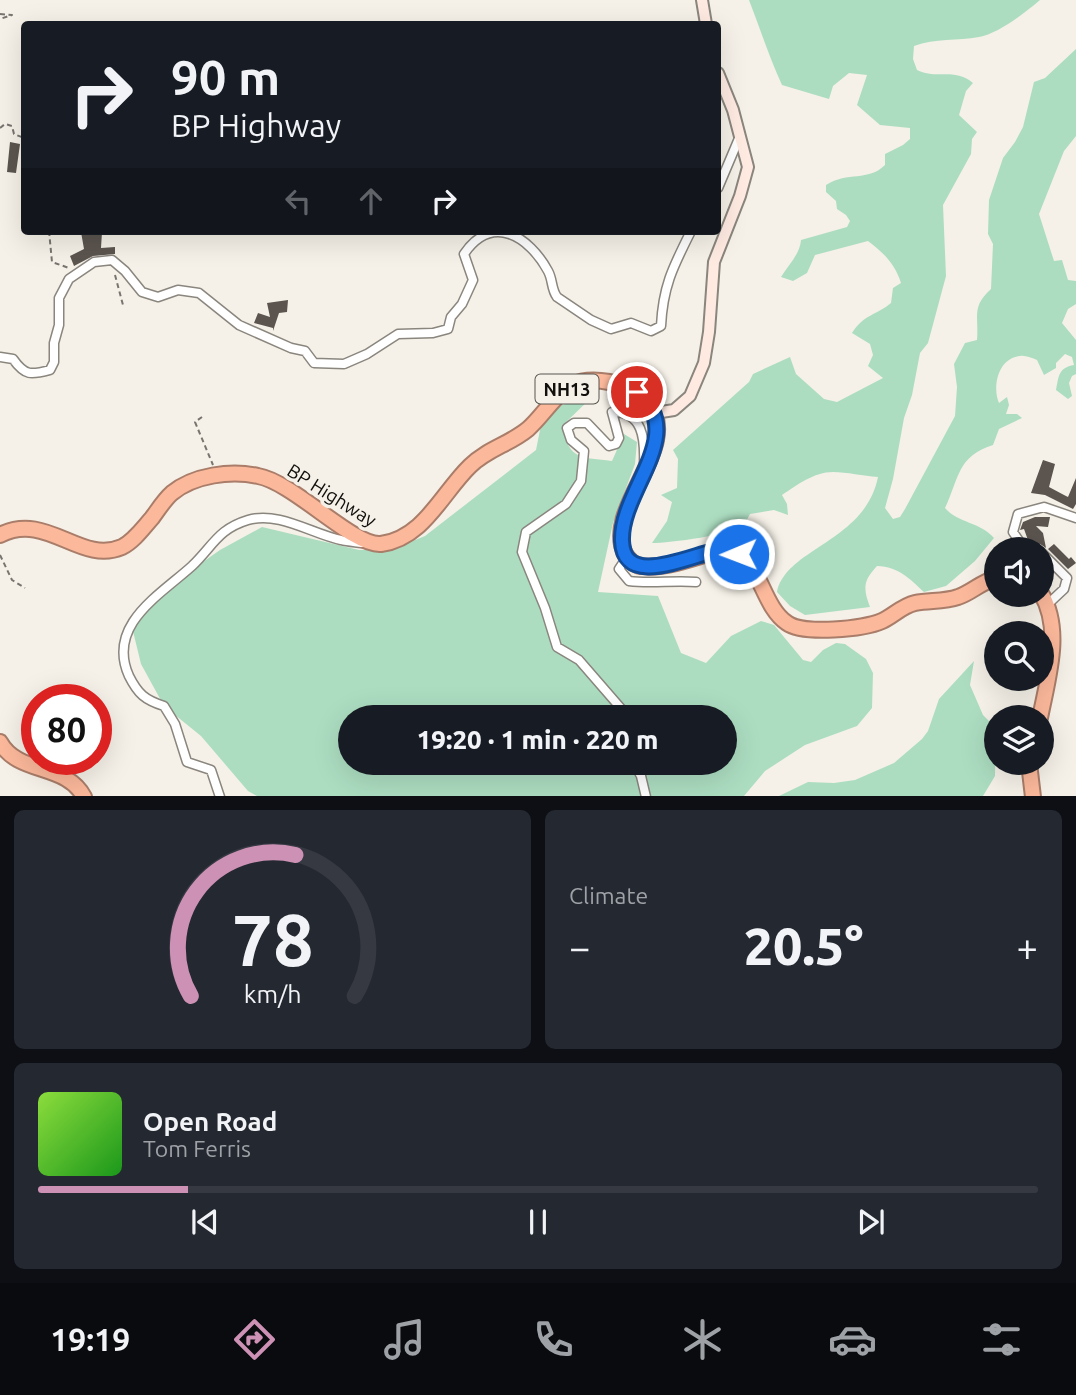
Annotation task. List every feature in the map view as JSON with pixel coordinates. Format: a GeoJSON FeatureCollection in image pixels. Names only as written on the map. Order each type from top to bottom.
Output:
{"type":"FeatureCollection","features":[{"type":"Feature","properties":{"kind":"highway","name":"BP Highway"},"geometry":{"type":"LineString","coordinates":[[0,535],[27,527],[43,530],[83,547],[109,550],[122,547],[140,532],[171,494],[184,485],[231,473],[258,475],[281,483],[351,532],[378,545],[401,539],[412,532],[470,466],[482,455],[529,428],[571,386],[587,380],[630,388],[644,397],[655,413]]}},
{"type":"Feature","properties":{"kind":"highway"},"geometry":{"type":"LineString","coordinates":[[655,413],[658,436],[623,525],[622,543],[627,557],[640,566],[652,567],[723,549],[732,550],[746,559],[766,597],[787,623],[800,629],[814,630],[878,622],[912,603],[956,598],[984,581]]}},
{"type":"Feature","properties":{"kind":"highway"},"geometry":{"type":"LineString","coordinates":[[1043,705],[1052,660],[1051,612],[1048,607]]}},
{"type":"Feature","properties":{"kind":"highway"},"geometry":{"type":"LineString","coordinates":[[0,742],[13,758],[71,780],[84,796]]}},
{"type":"Feature","properties":{"kind":"highway"},"geometry":{"type":"LineString","coordinates":[[1030,775],[1033,796]]}},
{"type":"Feature","properties":{"kind":"street"},"geometry":{"type":"LineString","coordinates":[[702,0],[706,21]]}},
{"type":"Feature","properties":{"kind":"street"},"geometry":{"type":"LineString","coordinates":[[655,413],[674,410],[690,396],[704,363],[714,262],[740,196],[748,167],[733,110],[721,80]]}},
{"type":"Feature","properties":{"kind":"street"},"geometry":{"type":"LineString","coordinates":[[721,181],[740,136]]}},
{"type":"Feature","properties":{"kind":"street"},"geometry":{"type":"LineString","coordinates":[[0,357],[13,359],[20,370],[34,374],[50,370],[54,362],[54,343],[59,324],[59,298],[69,278],[94,262],[112,260],[142,292],[158,297],[178,290],[199,293],[239,325],[291,348],[305,351],[314,363],[344,364],[367,354],[398,334],[433,333],[448,329],[451,317],[462,304],[473,280],[464,254],[482,235]]}},
{"type":"Feature","properties":{"kind":"street"},"geometry":{"type":"LineString","coordinates":[[509,235],[533,251],[550,275],[557,297],[591,320],[611,329],[631,323],[652,331],[661,326],[662,299],[672,269],[689,235]]}},
{"type":"Feature","properties":{"kind":"street"},"geometry":{"type":"LineString","coordinates":[[618,705],[579,660],[557,647],[545,608],[522,552],[526,532],[566,504],[581,481],[584,451],[571,440],[567,428],[574,423],[587,423],[609,446],[616,444],[620,438],[612,412],[624,412],[638,422],[645,444],[643,472]]}},
{"type":"Feature","properties":{"kind":"street"},"geometry":{"type":"LineString","coordinates":[[1016,537],[1013,532],[1018,514],[1044,507],[1076,518]]}},
{"type":"Feature","properties":{"kind":"street"},"geometry":{"type":"LineString","coordinates":[[220,796],[211,770],[187,762],[175,724],[164,706],[147,701],[128,674],[122,649],[131,623],[152,599],[196,562],[209,544],[229,527],[252,519],[289,522],[340,540],[378,545]]}},
{"type":"Feature","properties":{"kind":"street"},"geometry":{"type":"LineString","coordinates":[[627,557],[619,569],[629,580],[648,583],[672,580],[696,582]]}},
{"type":"Feature","properties":{"kind":"street"},"geometry":{"type":"LineString","coordinates":[[1054,565],[1067,578],[1064,589],[1054,594]]}},
{"type":"Feature","properties":{"kind":"street"},"geometry":{"type":"LineString","coordinates":[[640,775],[646,796]]}},
{"type":"Feature","properties":{"kind":"path"},"geometry":{"type":"LineString","coordinates":[[0,128],[5,124],[12,126],[14,134],[21,137]]}},
{"type":"Feature","properties":{"kind":"path"},"geometry":{"type":"LineString","coordinates":[[49,235],[52,262],[70,268]]}},
{"type":"Feature","properties":{"kind":"path"},"geometry":{"type":"LineString","coordinates":[[112,260],[123,305]]}},
{"type":"Feature","properties":{"kind":"path"},"geometry":{"type":"LineString","coordinates":[[202,417],[195,422],[218,475]]}},
{"type":"Feature","properties":{"kind":"path"},"geometry":{"type":"LineString","coordinates":[[0,555],[12,580],[25,588]]}},
{"type":"Feature","properties":{"kind":"green space"},"geometry":{"type":"Polygon","coordinates":[[[749,0],[1040,0],[1011,22],[987,35],[914,46],[913,59],[917,70],[932,74],[952,74],[973,83],[966,91],[959,115],[977,132],[972,139],[971,154],[943,205],[946,276],[928,343],[920,353],[912,395],[904,418],[885,508],[893,519],[900,517],[905,509],[955,416],[957,387],[954,364],[965,343],[977,340],[978,307],[991,289],[993,244],[988,234],[989,200],[1003,158],[1023,127],[1034,82],[1045,78],[1076,49],[1076,136],[1064,151],[1039,214],[1054,261],[1062,260],[1068,280],[1076,281],[1076,304],[1068,309],[1062,323],[1076,340],[1076,374],[1069,383],[1072,396],[1068,399],[1056,390],[1062,371],[1074,365],[1072,357],[1065,354],[1056,363],[1056,368],[1044,375],[1037,360],[1020,356],[1006,362],[997,382],[999,403],[1007,397],[1009,405],[1006,414],[1017,414],[1022,418],[999,429],[993,445],[972,455],[966,462],[945,508],[993,537],[984,537],[984,550],[946,586],[924,592],[898,571],[877,566],[866,585],[870,607],[805,615],[790,606],[777,592],[783,577],[809,553],[843,530],[858,516],[870,499],[878,477],[838,472],[819,474],[782,495],[787,504],[788,515],[774,510],[750,514],[744,524],[728,532],[652,543],[667,521],[672,502],[661,495],[677,488],[678,459],[673,450],[749,382],[753,374],[790,357],[796,374],[824,399],[837,402],[883,378],[868,366],[873,355],[870,344],[852,333],[866,318],[891,303],[893,288],[901,283],[896,270],[879,250],[868,241],[815,255],[807,273],[793,281],[781,277],[796,254],[801,240],[847,227],[850,221],[837,209],[836,201],[826,192],[826,185],[842,178],[878,170],[885,165],[885,154],[910,139],[910,128],[880,125],[857,105],[867,75],[849,73],[833,86],[829,99],[782,85],[749,0]]]}},
{"type":"Feature","properties":{"kind":"green space"},"geometry":{"type":"Polygon","coordinates":[[[592,397],[562,426],[573,451],[585,457],[612,461],[624,434],[637,442],[635,464],[613,523],[598,592],[658,596],[681,653],[706,663],[731,636],[761,621],[774,625],[803,660],[811,662],[823,650],[836,643],[845,644],[866,659],[873,673],[872,708],[857,726],[805,745],[765,771],[744,796],[257,796],[248,791],[201,736],[164,706],[141,664],[131,623],[160,592],[220,550],[262,527],[359,550],[393,549],[425,536],[536,450],[542,420],[562,405],[592,397]]]}},
{"type":"Feature","properties":{"kind":"green space"},"geometry":{"type":"Polygon","coordinates":[[[974,661],[970,685],[984,716],[984,775],[995,775],[983,796],[779,796],[808,782],[834,783],[855,780],[894,763],[928,731],[939,699],[974,661]]]}},
{"type":"Feature","properties":{"kind":"building"},"geometry":{"type":"Polygon","coordinates":[[[10,142],[20,144],[16,173],[7,172],[10,142]]]}},
{"type":"Feature","properties":{"kind":"building"},"geometry":{"type":"Polygon","coordinates":[[[82,235],[102,235],[101,248],[115,247],[115,254],[93,256],[74,266],[70,256],[84,249],[82,235]]]}},
{"type":"Feature","properties":{"kind":"building"},"geometry":{"type":"Polygon","coordinates":[[[288,300],[287,312],[279,313],[273,331],[273,328],[254,323],[258,313],[270,317],[267,303],[288,300]]]}},
{"type":"Feature","properties":{"kind":"building"},"geometry":{"type":"Polygon","coordinates":[[[1043,460],[1055,464],[1049,487],[1068,497],[1076,478],[1076,504],[1073,509],[1045,495],[1031,493],[1043,460]]]}},
{"type":"Feature","properties":{"kind":"building"},"geometry":{"type":"Polygon","coordinates":[[[1035,517],[1050,517],[1048,527],[1036,526],[1044,537],[1027,537],[1024,529],[1020,530],[1023,522],[1035,517]]]}},
{"type":"Feature","properties":{"kind":"building"},"geometry":{"type":"Polygon","coordinates":[[[1054,544],[1076,563],[1068,569],[1054,555],[1054,544]]]}},
{"type":"Feature","properties":{"kind":"route"},"geometry":{"type":"LineString","coordinates":[[637,392],[651,405],[655,413],[658,436],[623,525],[622,543],[627,557],[634,564],[652,567],[723,549],[739,554]]}}]}
